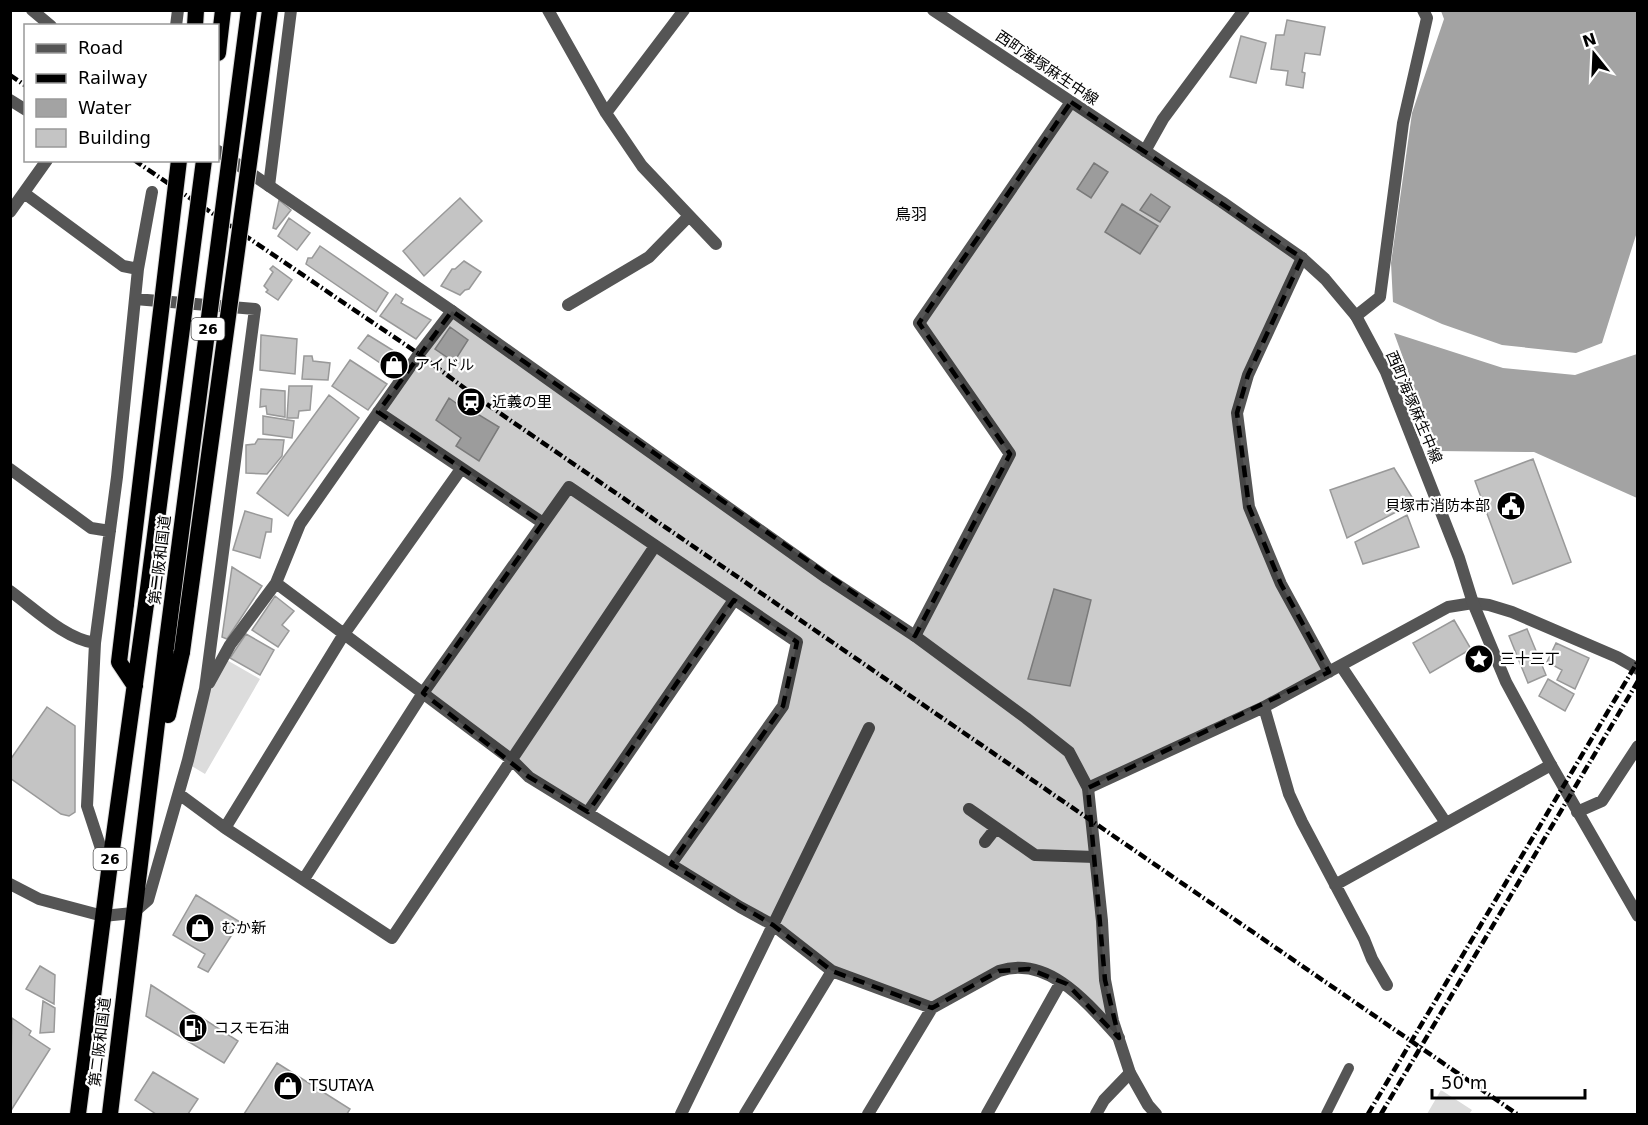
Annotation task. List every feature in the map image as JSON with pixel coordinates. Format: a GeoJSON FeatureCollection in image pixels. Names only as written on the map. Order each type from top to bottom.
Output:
{"type":"FeatureCollection","features":[{"type":"Feature","properties":{"kind":"highway"},"geometry":{"type":"LineString","coordinates":[[219,44],[223,10]]}},
{"type":"Feature","properties":{"kind":"highway","name":"第二阪和国道"},"geometry":{"type":"LineString","coordinates":[[110,1114],[151,774],[174,650],[249,10]]}},
{"type":"Feature","properties":{"kind":"highway"},"geometry":{"type":"LineString","coordinates":[[174,650],[270,10]]}},
{"type":"Feature","properties":{"kind":"highway"},"geometry":{"type":"LineString","coordinates":[[135,686],[119,662],[179,162]]}},
{"type":"Feature","properties":{"kind":"highway","name":"第二阪和国道"},"geometry":{"type":"LineString","coordinates":[[78,1114],[204,162]]}},
{"type":"Feature","properties":{"kind":"street"},"geometry":{"type":"LineString","coordinates":[[32,10],[49,24]]}},
{"type":"Feature","properties":{"kind":"street"},"geometry":{"type":"LineString","coordinates":[[269,186],[291,10]]}},
{"type":"Feature","properties":{"kind":"street"},"geometry":{"type":"LineString","coordinates":[[548,10],[606,113],[642,166],[716,244]]}},
{"type":"Feature","properties":{"kind":"street"},"geometry":{"type":"LineString","coordinates":[[606,113],[684,10]]}},
{"type":"Feature","properties":{"kind":"street","name":"西町海塚麻生中線"},"geometry":{"type":"LineString","coordinates":[[933,10],[1302,258],[1356,316],[1386,372],[1458,558],[1473,603],[1506,682],[1577,812],[1638,916]]}},
{"type":"Feature","properties":{"kind":"street"},"geometry":{"type":"LineString","coordinates":[[1145,151],[1163,119],[1244,10]]}},
{"type":"Feature","properties":{"kind":"street"},"geometry":{"type":"LineString","coordinates":[[1356,316],[1380,297],[1403,123],[1427,18],[1424,10]]}},
{"type":"Feature","properties":{"kind":"street"},"geometry":{"type":"LineString","coordinates":[[10,100],[24,109]]}},
{"type":"Feature","properties":{"kind":"street"},"geometry":{"type":"LineString","coordinates":[[915,636],[1010,454],[919,323],[1071,102]]}},
{"type":"Feature","properties":{"kind":"street"},"geometry":{"type":"LineString","coordinates":[[219,152],[452,311],[818,571],[915,636],[1069,752],[1088,788],[1105,980],[1113,1021],[1130,1073],[1148,1105],[1156,1114]]}},
{"type":"Feature","properties":{"kind":"street"},"geometry":{"type":"LineString","coordinates":[[10,212],[46,162]]}},
{"type":"Feature","properties":{"kind":"street"},"geometry":{"type":"LineString","coordinates":[[109,871],[87,806],[96,643],[138,269],[152,192]]}},
{"type":"Feature","properties":{"kind":"street"},"geometry":{"type":"LineString","coordinates":[[24,193],[123,266],[138,269]]}},
{"type":"Feature","properties":{"kind":"street"},"geometry":{"type":"LineString","coordinates":[[568,305],[649,258],[689,216]]}},
{"type":"Feature","properties":{"kind":"street"},"geometry":{"type":"LineString","coordinates":[[1302,258],[1248,375],[1237,413],[1249,507],[1281,584],[1329,672]]}},
{"type":"Feature","properties":{"kind":"street"},"geometry":{"type":"LineString","coordinates":[[10,884],[39,899],[103,916],[133,913],[148,900],[179,794],[205,689],[255,309],[135,300]]}},
{"type":"Feature","properties":{"kind":"street"},"geometry":{"type":"LineString","coordinates":[[205,689],[230,645],[276,583],[300,524],[419,354],[452,311]]}},
{"type":"Feature","properties":{"kind":"street"},"geometry":{"type":"LineString","coordinates":[[378,412],[543,523]]}},
{"type":"Feature","properties":{"kind":"street"},"geometry":{"type":"LineString","coordinates":[[225,828],[344,634],[461,469]]}},
{"type":"Feature","properties":{"kind":"street"},"geometry":{"type":"LineString","coordinates":[[10,470],[92,528],[110,531]]}},
{"type":"Feature","properties":{"kind":"street"},"geometry":{"type":"LineString","coordinates":[[304,879],[423,693],[569,487],[797,642],[783,706],[671,864]]}},
{"type":"Feature","properties":{"kind":"street"},"geometry":{"type":"LineString","coordinates":[[179,794],[225,828],[392,938],[655,546]]}},
{"type":"Feature","properties":{"kind":"street"},"geometry":{"type":"LineString","coordinates":[[276,583],[512,760],[529,777],[773,925],[832,971],[932,1008]]}},
{"type":"Feature","properties":{"kind":"street"},"geometry":{"type":"LineString","coordinates":[[10,591],[68,633],[82,641],[96,643]]}},
{"type":"Feature","properties":{"kind":"street"},"geometry":{"type":"LineString","coordinates":[[588,812],[734,600]]}},
{"type":"Feature","properties":{"kind":"street"},"geometry":{"type":"LineString","coordinates":[[1088,788],[1264,707],[1448,607],[1473,603],[1512,612],[1617,657],[1638,669]]}},
{"type":"Feature","properties":{"kind":"street"},"geometry":{"type":"LineString","coordinates":[[1341,666],[1446,823]]}},
{"type":"Feature","properties":{"kind":"street"},"geometry":{"type":"LineString","coordinates":[[1264,707],[1289,794],[1387,985]]}},
{"type":"Feature","properties":{"kind":"street"},"geometry":{"type":"LineString","coordinates":[[681,1114],[869,728]]}},
{"type":"Feature","properties":{"kind":"street"},"geometry":{"type":"LineString","coordinates":[[1577,812],[1602,801],[1638,746]]}},
{"type":"Feature","properties":{"kind":"street"},"geometry":{"type":"LineString","coordinates":[[1335,885],[1551,765]]}},
{"type":"Feature","properties":{"kind":"street"},"geometry":{"type":"LineString","coordinates":[[969,809],[1035,855],[1095,857]]}},
{"type":"Feature","properties":{"kind":"street"},"geometry":{"type":"LineString","coordinates":[[985,842],[996,828]]}},
{"type":"Feature","properties":{"kind":"street"},"geometry":{"type":"LineString","coordinates":[[868,1114],[932,1008],[1008,968],[1029,969],[1067,984],[1119,1038]]}},
{"type":"Feature","properties":{"kind":"street"},"geometry":{"type":"LineString","coordinates":[[745,1114],[832,971]]}},
{"type":"Feature","properties":{"kind":"street"},"geometry":{"type":"LineString","coordinates":[[987,1114],[1061,982]]}},
{"type":"Feature","properties":{"kind":"street"},"geometry":{"type":"LineString","coordinates":[[1096,1114],[1104,1100],[1130,1073]]}},
{"type":"Feature","properties":{"kind":"lane"},"geometry":{"type":"LineString","coordinates":[[1326,1114],[1349,1068]]}},
{"type":"Feature","properties":{"kind":"highlighted area"},"geometry":{"type":"Polygon","coordinates":[[[1071,102],[1302,258],[1248,375],[1237,413],[1249,507],[1281,584],[1329,672],[1088,788],[1105,980],[1119,1038],[1067,984],[1029,969],[999,971],[932,1008],[832,971],[773,925],[671,864],[783,706],[797,642],[734,600],[588,812],[529,777],[423,693],[543,523],[378,412],[452,311],[915,636],[1010,454],[919,323],[1071,102]]]}},
{"type":"Feature","properties":{"kind":"shaded area"},"geometry":{"type":"Polygon","coordinates":[[[225,659],[260,679],[205,774],[190,765],[207,689],[225,659]]]}},
{"type":"Feature","properties":{"kind":"shaded area"},"geometry":{"type":"Polygon","coordinates":[[[1441,1090],[1472,1110],[1469,1114],[1427,1114],[1441,1090]]]}},
{"type":"Feature","properties":{"kind":"water"},"geometry":{"type":"Polygon","coordinates":[[[1441,11],[1637,11],[1637,232],[1602,343],[1576,353],[1502,345],[1442,324],[1393,302],[1391,263],[1412,113],[1444,19],[1441,11]]]}},
{"type":"Feature","properties":{"kind":"water"},"geometry":{"type":"Polygon","coordinates":[[[1394,333],[1503,368],[1575,375],[1637,354],[1637,498],[1534,452],[1437,451],[1394,333]]]}},
{"type":"Feature","properties":{"kind":"building"},"geometry":{"type":"Polygon","coordinates":[[[1287,20],[1325,27],[1320,55],[1305,53],[1302,72],[1305,73],[1303,88],[1286,85],[1288,71],[1271,69],[1276,35],[1284,35],[1287,20]]]}},
{"type":"Feature","properties":{"kind":"building"},"geometry":{"type":"Polygon","coordinates":[[[1241,36],[1266,43],[1256,83],[1230,77],[1241,36]]]}},
{"type":"Feature","properties":{"kind":"building"},"geometry":{"type":"Polygon","coordinates":[[[1094,163],[1108,172],[1091,198],[1077,189],[1094,163]]]}},
{"type":"Feature","properties":{"kind":"building"},"geometry":{"type":"Polygon","coordinates":[[[1151,194],[1170,207],[1160,222],[1140,210],[1151,194]]]}},
{"type":"Feature","properties":{"kind":"building"},"geometry":{"type":"Polygon","coordinates":[[[460,198],[482,221],[424,276],[403,251],[460,198]]]}},
{"type":"Feature","properties":{"kind":"building"},"geometry":{"type":"Polygon","coordinates":[[[279,200],[291,210],[276,229],[273,228],[279,200]]]}},
{"type":"Feature","properties":{"kind":"building"},"geometry":{"type":"Polygon","coordinates":[[[1122,204],[1158,226],[1140,254],[1105,232],[1122,204]]]}},
{"type":"Feature","properties":{"kind":"building"},"geometry":{"type":"Polygon","coordinates":[[[289,218],[310,233],[297,250],[278,236],[289,218]]]}},
{"type":"Feature","properties":{"kind":"building"},"geometry":{"type":"Polygon","coordinates":[[[320,246],[388,293],[376,312],[306,264],[308,258],[312,258],[320,246]]]}},
{"type":"Feature","properties":{"kind":"building"},"geometry":{"type":"Polygon","coordinates":[[[464,261],[481,272],[469,289],[460,295],[441,286],[452,269],[464,261]]]}},
{"type":"Feature","properties":{"kind":"building"},"geometry":{"type":"Polygon","coordinates":[[[273,266],[292,280],[278,300],[266,292],[268,290],[264,286],[273,272],[270,269],[273,266]]]}},
{"type":"Feature","properties":{"kind":"building"},"geometry":{"type":"Polygon","coordinates":[[[396,294],[403,299],[401,303],[431,320],[416,339],[380,316],[396,294]]]}},
{"type":"Feature","properties":{"kind":"building"},"geometry":{"type":"Polygon","coordinates":[[[450,327],[468,340],[454,362],[435,349],[450,327]]]}},
{"type":"Feature","properties":{"kind":"building"},"geometry":{"type":"Polygon","coordinates":[[[261,335],[297,339],[295,374],[260,370],[261,335]]]}},
{"type":"Feature","properties":{"kind":"building"},"geometry":{"type":"Polygon","coordinates":[[[368,335],[402,356],[392,371],[358,348],[368,335]]]}},
{"type":"Feature","properties":{"kind":"building"},"geometry":{"type":"Polygon","coordinates":[[[304,356],[312,356],[313,361],[330,363],[328,380],[302,379],[304,356]]]}},
{"type":"Feature","properties":{"kind":"building"},"geometry":{"type":"Polygon","coordinates":[[[350,360],[387,384],[368,410],[332,386],[350,360]]]}},
{"type":"Feature","properties":{"kind":"building"},"geometry":{"type":"Polygon","coordinates":[[[289,386],[312,386],[310,410],[299,411],[298,418],[287,418],[289,386]]]}},
{"type":"Feature","properties":{"kind":"building"},"geometry":{"type":"Polygon","coordinates":[[[261,389],[285,391],[285,417],[267,414],[266,406],[260,407],[261,389]]]}},
{"type":"Feature","properties":{"kind":"building"},"geometry":{"type":"Polygon","coordinates":[[[329,395],[359,418],[288,516],[257,493],[329,395]]]}},
{"type":"Feature","properties":{"kind":"building"},"geometry":{"type":"Polygon","coordinates":[[[449,398],[474,416],[476,413],[499,427],[479,461],[456,446],[461,438],[436,420],[449,398]]]}},
{"type":"Feature","properties":{"kind":"building"},"geometry":{"type":"Polygon","coordinates":[[[263,416],[294,421],[292,438],[263,434],[263,416]]]}},
{"type":"Feature","properties":{"kind":"building"},"geometry":{"type":"Polygon","coordinates":[[[258,439],[284,440],[282,456],[267,474],[246,473],[246,445],[255,444],[258,439]]]}},
{"type":"Feature","properties":{"kind":"building"},"geometry":{"type":"Polygon","coordinates":[[[1533,459],[1571,562],[1513,584],[1475,481],[1533,459]]]}},
{"type":"Feature","properties":{"kind":"building"},"geometry":{"type":"Polygon","coordinates":[[[1394,468],[1415,502],[1347,538],[1330,490],[1394,468]]]}},
{"type":"Feature","properties":{"kind":"building"},"geometry":{"type":"Polygon","coordinates":[[[245,511],[272,519],[271,532],[266,532],[260,558],[233,550],[245,511]]]}},
{"type":"Feature","properties":{"kind":"building"},"geometry":{"type":"Polygon","coordinates":[[[1407,515],[1419,547],[1363,564],[1355,542],[1407,515]]]}},
{"type":"Feature","properties":{"kind":"building"},"geometry":{"type":"Polygon","coordinates":[[[232,567],[262,586],[227,639],[222,637],[232,567]]]}},
{"type":"Feature","properties":{"kind":"building"},"geometry":{"type":"Polygon","coordinates":[[[1054,589],[1091,600],[1070,686],[1028,679],[1054,589]]]}},
{"type":"Feature","properties":{"kind":"building"},"geometry":{"type":"Polygon","coordinates":[[[275,596],[294,611],[282,625],[289,631],[278,647],[252,630],[275,596]]]}},
{"type":"Feature","properties":{"kind":"building"},"geometry":{"type":"Polygon","coordinates":[[[1454,620],[1471,649],[1430,673],[1413,643],[1454,620]]]}},
{"type":"Feature","properties":{"kind":"building"},"geometry":{"type":"Polygon","coordinates":[[[1527,629],[1546,675],[1528,683],[1509,636],[1527,629]]]}},
{"type":"Feature","properties":{"kind":"building"},"geometry":{"type":"Polygon","coordinates":[[[246,634],[274,650],[260,675],[230,658],[246,634]]]}},
{"type":"Feature","properties":{"kind":"building"},"geometry":{"type":"Polygon","coordinates":[[[1556,643],[1589,658],[1575,689],[1557,680],[1562,670],[1547,662],[1556,643]]]}},
{"type":"Feature","properties":{"kind":"building"},"geometry":{"type":"Polygon","coordinates":[[[1548,679],[1574,694],[1565,711],[1539,696],[1548,679]]]}},
{"type":"Feature","properties":{"kind":"building"},"geometry":{"type":"Polygon","coordinates":[[[47,707],[75,726],[75,812],[69,816],[61,814],[10,778],[10,760],[47,707]]]}},
{"type":"Feature","properties":{"kind":"building"},"geometry":{"type":"Polygon","coordinates":[[[196,895],[240,922],[208,972],[198,967],[205,954],[173,935],[196,895]]]}},
{"type":"Feature","properties":{"kind":"building"},"geometry":{"type":"Polygon","coordinates":[[[40,966],[55,975],[54,1004],[26,989],[40,966]]]}},
{"type":"Feature","properties":{"kind":"building","name":"コスモ石油"},"geometry":{"type":"Polygon","coordinates":[[[151,985],[238,1041],[224,1063],[146,1016],[151,985]]]}},
{"type":"Feature","properties":{"kind":"building"},"geometry":{"type":"Polygon","coordinates":[[[43,1001],[55,1008],[54,1032],[40,1033],[43,1001]]]}},
{"type":"Feature","properties":{"kind":"building"},"geometry":{"type":"Polygon","coordinates":[[[12,1018],[31,1031],[29,1035],[50,1049],[10,1112],[12,1018]]]}},
{"type":"Feature","properties":{"kind":"building","name":"TSUTAYA"},"geometry":{"type":"Polygon","coordinates":[[[277,1063],[350,1109],[347,1114],[244,1114],[277,1063]]]}},
{"type":"Feature","properties":{"kind":"building"},"geometry":{"type":"Polygon","coordinates":[[[153,1072],[198,1099],[188,1114],[156,1114],[135,1100],[153,1072]]]}},
{"type":"Feature","properties":{"kind":"railway"},"geometry":{"type":"LineString","coordinates":[[10,75],[24,85]]}},
{"type":"Feature","properties":{"kind":"railway"},"geometry":{"type":"LineString","coordinates":[[137,162],[419,354],[475,396],[1517,1114]]}},
{"type":"Feature","properties":{"kind":"railway"},"geometry":{"type":"LineString","coordinates":[[1368,1114],[1638,661]]}},
{"type":"Feature","properties":{"kind":"railway"},"geometry":{"type":"LineString","coordinates":[[1381,1114],[1638,681]]}},
{"type":"Feature","properties":{"kind":"place","name":"アイドル"},"geometry":{"type":"Point","coordinates":[394,365]}},
{"type":"Feature","properties":{"kind":"place","name":"近義の里"},"geometry":{"type":"Point","coordinates":[471,402]}},
{"type":"Feature","properties":{"kind":"place","name":"貝塚市消防本部"},"geometry":{"type":"Point","coordinates":[1511,506]}},
{"type":"Feature","properties":{"kind":"place","name":"三十三丁"},"geometry":{"type":"Point","coordinates":[1479,659]}},
{"type":"Feature","properties":{"kind":"place","name":"むか新"},"geometry":{"type":"Point","coordinates":[200,928]}},
{"type":"Feature","properties":{"kind":"place","name":"コスモ石油"},"geometry":{"type":"Point","coordinates":[193,1028]}},
{"type":"Feature","properties":{"kind":"place","name":"TSUTAYA"},"geometry":{"type":"Point","coordinates":[288,1086]}},
{"type":"Feature","properties":{"kind":"district","name":"鳥羽"},"geometry":{"type":"Point","coordinates":[911,214]}}]}
